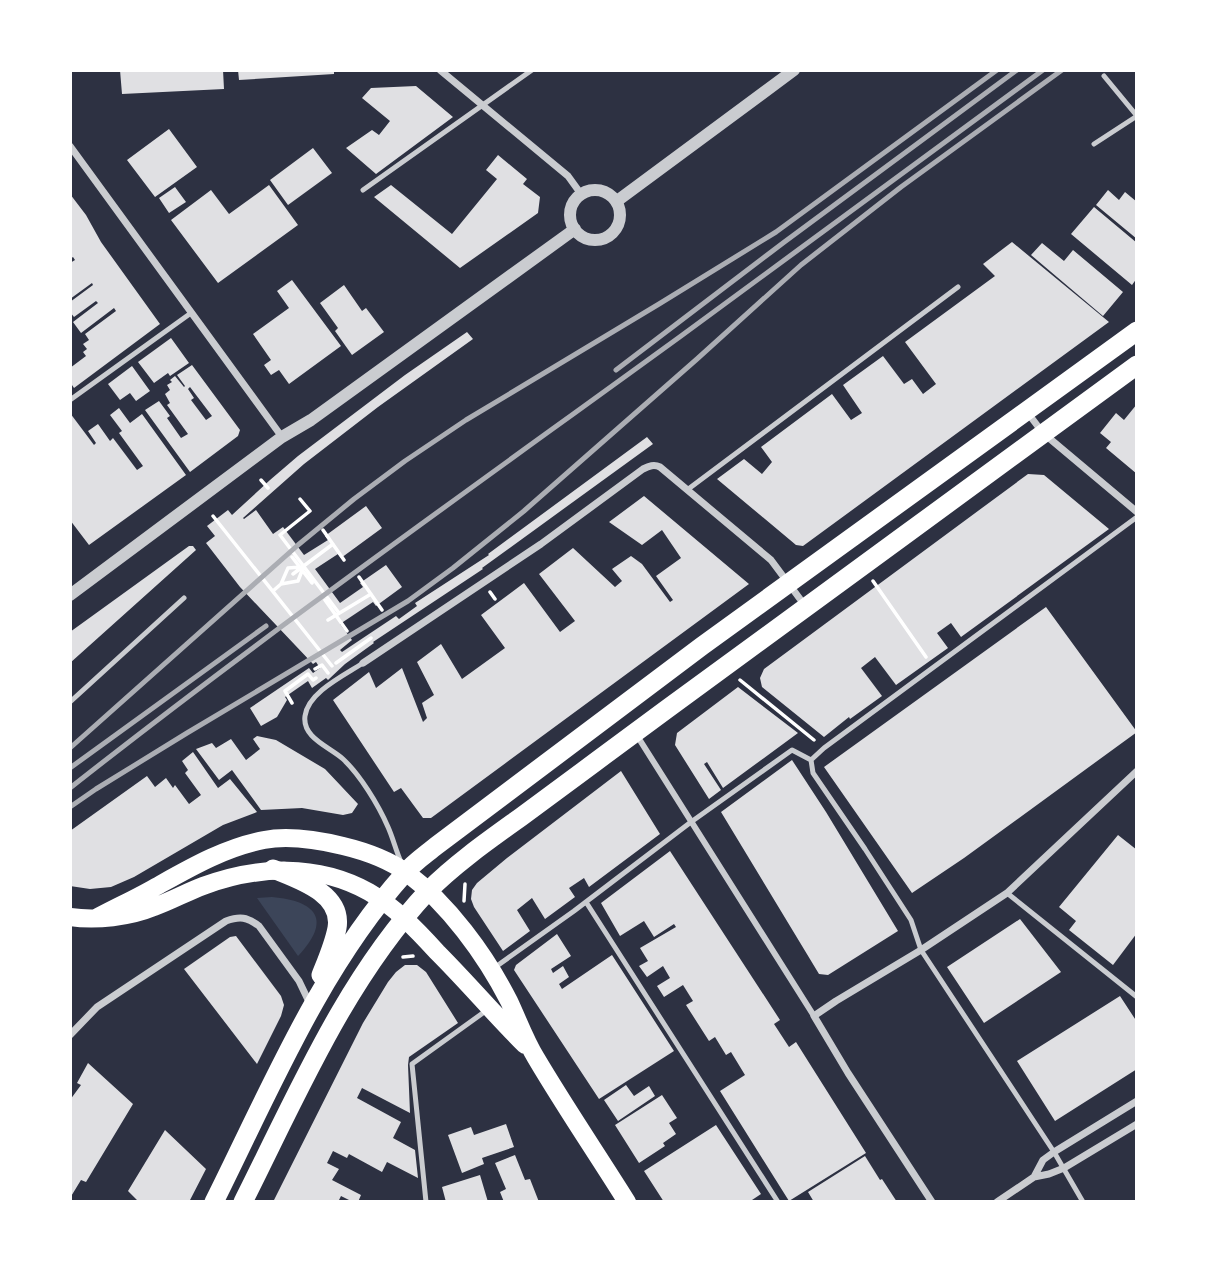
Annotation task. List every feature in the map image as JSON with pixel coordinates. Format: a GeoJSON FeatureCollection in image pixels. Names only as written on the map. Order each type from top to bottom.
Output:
{"type":"FeatureCollection","features":[{"type":"Feature","properties":{"kind":"highway"},"geometry":{"type":"LineString","coordinates":[[214,1202],[311,1006],[360,929],[405,872],[702,646],[1137,331]]}},
{"type":"Feature","properties":{"kind":"highway"},"geometry":{"type":"LineString","coordinates":[[243,1202],[332,1025],[367,969],[428,892],[462,861],[1137,365]]}},
{"type":"Feature","properties":{"kind":"highway"},"geometry":{"type":"LineString","coordinates":[[273,869],[323,894],[335,909],[338,919],[311,1006]]}},
{"type":"Feature","properties":{"kind":"main road"},"geometry":{"type":"LineString","coordinates":[[96,918],[207,859],[264,840],[327,842],[363,851],[405,872],[451,915],[491,970],[508,999],[534,1056],[627,1202]]}},
{"type":"Feature","properties":{"kind":"main road"},"geometry":{"type":"LineString","coordinates":[[70,916],[96,918],[145,910],[202,886],[273,869],[329,876],[353,884],[382,900],[405,920],[534,1056]]}},
{"type":"Feature","properties":{"kind":"street"},"geometry":{"type":"LineString","coordinates":[[440,70],[568,176],[581,194]]}},
{"type":"Feature","properties":{"kind":"street"},"geometry":{"type":"LineString","coordinates":[[617,201],[794,70]]}},
{"type":"Feature","properties":{"kind":"street"},"geometry":{"type":"LineString","coordinates":[[70,146],[282,437]]}},
{"type":"Feature","properties":{"kind":"street"},"geometry":{"type":"LineString","coordinates":[[596,189],[605,191],[617,201],[621,218],[613,233],[606,238],[589,239],[581,235],[571,222],[571,206],[581,194],[596,189]]}},
{"type":"Feature","properties":{"kind":"street"},"geometry":{"type":"LineString","coordinates":[[70,596],[282,437],[311,420],[575,229]]}},
{"type":"Feature","properties":{"kind":"street"},"geometry":{"type":"LineString","coordinates":[[1027,411],[1043,433],[1137,514]]}},
{"type":"Feature","properties":{"kind":"street"},"geometry":{"type":"LineString","coordinates":[[363,663],[514,563],[648,467],[656,465],[771,560],[807,608]]}},
{"type":"Feature","properties":{"kind":"street"},"geometry":{"type":"LineString","coordinates":[[635,733],[932,1202]]}},
{"type":"Feature","properties":{"kind":"street"},"geometry":{"type":"LineString","coordinates":[[814,1016],[1007,893],[1137,771]]}},
{"type":"Feature","properties":{"kind":"street"},"geometry":{"type":"LineString","coordinates":[[70,1035],[97,1007],[226,921],[243,917],[259,926],[299,981],[311,1006]]}},
{"type":"Feature","properties":{"kind":"street"},"geometry":{"type":"LineString","coordinates":[[1034,1177],[1043,1160],[1137,1101]]}},
{"type":"Feature","properties":{"kind":"street"},"geometry":{"type":"LineString","coordinates":[[997,1202],[1034,1177],[1064,1168],[1137,1124]]}},
{"type":"Feature","properties":{"kind":"lane"},"geometry":{"type":"LineString","coordinates":[[363,190],[532,70]]}},
{"type":"Feature","properties":{"kind":"lane"},"geometry":{"type":"LineString","coordinates":[[1094,144],[1137,116],[1104,76]]}},
{"type":"Feature","properties":{"kind":"lane"},"geometry":{"type":"LineString","coordinates":[[687,490],[958,288]]}},
{"type":"Feature","properties":{"kind":"lane"},"geometry":{"type":"LineString","coordinates":[[70,400],[191,313]]}},
{"type":"Feature","properties":{"kind":"lane"},"geometry":{"type":"LineString","coordinates":[[811,760],[1137,514]]}},
{"type":"Feature","properties":{"kind":"lane"},"geometry":{"type":"LineString","coordinates":[[70,702],[184,598]]}},
{"type":"Feature","properties":{"kind":"lane"},"geometry":{"type":"LineString","coordinates":[[363,663],[316,695],[307,708],[306,729],[344,760],[361,781],[381,811],[405,872]]}},
{"type":"Feature","properties":{"kind":"lane"},"geometry":{"type":"LineString","coordinates":[[491,970],[792,750],[811,760]]}},
{"type":"Feature","properties":{"kind":"lane"},"geometry":{"type":"LineString","coordinates":[[811,760],[813,772],[911,920],[921,950],[1054,1152],[1083,1202]]}},
{"type":"Feature","properties":{"kind":"lane"},"geometry":{"type":"LineString","coordinates":[[1007,893],[1137,997]]}},
{"type":"Feature","properties":{"kind":"lane"},"geometry":{"type":"LineString","coordinates":[[586,902],[778,1202]]}},
{"type":"Feature","properties":{"kind":"lane"},"geometry":{"type":"LineString","coordinates":[[426,1202],[412,1064],[489,1008]]}},
{"type":"Feature","properties":{"kind":"path"},"geometry":{"type":"LineString","coordinates":[[261,480],[268,488]]}},
{"type":"Feature","properties":{"kind":"path"},"geometry":{"type":"LineString","coordinates":[[300,499],[310,511],[280,535],[337,613],[347,631]]}},
{"type":"Feature","properties":{"kind":"path"},"geometry":{"type":"LineString","coordinates":[[214,516],[332,666]]}},
{"type":"Feature","properties":{"kind":"path"},"geometry":{"type":"LineString","coordinates":[[323,530],[344,560]]}},
{"type":"Feature","properties":{"kind":"path"},"geometry":{"type":"LineString","coordinates":[[293,574],[333,544]]}},
{"type":"Feature","properties":{"kind":"path"},"geometry":{"type":"LineString","coordinates":[[292,557],[312,583]]}},
{"type":"Feature","properties":{"kind":"path"},"geometry":{"type":"LineString","coordinates":[[281,584],[288,568],[303,568]]}},
{"type":"Feature","properties":{"kind":"path"},"geometry":{"type":"LineString","coordinates":[[272,591],[281,584],[298,581],[303,568]]}},
{"type":"Feature","properties":{"kind":"path"},"geometry":{"type":"LineString","coordinates":[[359,576],[382,610]]}},
{"type":"Feature","properties":{"kind":"path"},"geometry":{"type":"LineString","coordinates":[[873,582],[933,667]]}},
{"type":"Feature","properties":{"kind":"path"},"geometry":{"type":"LineString","coordinates":[[328,620],[371,594]]}},
{"type":"Feature","properties":{"kind":"path"},"geometry":{"type":"LineString","coordinates":[[325,600],[337,613]]}},
{"type":"Feature","properties":{"kind":"path"},"geometry":{"type":"LineString","coordinates":[[341,660],[371,638]]}},
{"type":"Feature","properties":{"kind":"path"},"geometry":{"type":"LineString","coordinates":[[327,660],[314,668],[322,665],[328,674]]}},
{"type":"Feature","properties":{"kind":"path"},"geometry":{"type":"LineString","coordinates":[[292,703],[285,691],[308,674],[313,680],[323,673]]}},
{"type":"Feature","properties":{"kind":"path"},"geometry":{"type":"LineString","coordinates":[[740,680],[824,748]]}},
{"type":"Feature","properties":{"kind":"path"},"geometry":{"type":"LineString","coordinates":[[464,901],[465,884]]}},
{"type":"Feature","properties":{"kind":"path"},"geometry":{"type":"LineString","coordinates":[[403,957],[413,956]]}},
{"type":"Feature","properties":{"kind":"shaded area"},"geometry":{"type":"Polygon","coordinates":[[[272,897],[300,903],[315,914],[315,932],[298,956],[257,898],[272,897]]]}},
{"type":"Feature","properties":{"kind":"building"},"geometry":{"type":"Polygon","coordinates":[[[120,70],[223,70],[224,89],[122,94],[120,70]]]}},
{"type":"Feature","properties":{"kind":"building"},"geometry":{"type":"Polygon","coordinates":[[[238,70],[334,70],[334,74],[239,80],[238,70]]]}},
{"type":"Feature","properties":{"kind":"building"},"geometry":{"type":"Polygon","coordinates":[[[416,86],[453,117],[376,174],[346,148],[372,130],[379,135],[390,121],[362,98],[371,88],[416,86]]]}},
{"type":"Feature","properties":{"kind":"building"},"geometry":{"type":"Polygon","coordinates":[[[169,129],[197,167],[155,197],[127,160],[169,129]]]}},
{"type":"Feature","properties":{"kind":"building"},"geometry":{"type":"Polygon","coordinates":[[[313,148],[332,173],[288,205],[270,180],[313,148]]]}},
{"type":"Feature","properties":{"kind":"building"},"geometry":{"type":"Polygon","coordinates":[[[498,155],[527,179],[523,184],[540,197],[538,213],[460,268],[374,197],[391,185],[452,234],[497,179],[486,170],[498,155]]]}},
{"type":"Feature","properties":{"kind":"building"},"geometry":{"type":"Polygon","coordinates":[[[269,185],[298,225],[218,283],[171,220],[211,190],[229,214],[269,185]]]}},
{"type":"Feature","properties":{"kind":"building"},"geometry":{"type":"Polygon","coordinates":[[[175,187],[186,202],[169,213],[159,198],[175,187]]]}},
{"type":"Feature","properties":{"kind":"building"},"geometry":{"type":"Polygon","coordinates":[[[1108,190],[1119,200],[1125,192],[1137,202],[1137,239],[1096,205],[1108,190]]]}},
{"type":"Feature","properties":{"kind":"building"},"geometry":{"type":"Polygon","coordinates":[[[70,194],[160,324],[74,388],[70,382],[70,368],[86,356],[83,352],[87,349],[83,344],[89,340],[85,334],[116,311],[114,308],[81,333],[73,322],[98,303],[96,301],[74,317],[70,312],[70,302],[93,285],[92,283],[70,299],[70,263],[75,260],[73,257],[70,259],[70,194]]]}},
{"type":"Feature","properties":{"kind":"building"},"geometry":{"type":"Polygon","coordinates":[[[1094,207],[1137,243],[1137,278],[1132,285],[1071,234],[1094,207]]]}},
{"type":"Feature","properties":{"kind":"building"},"geometry":{"type":"Polygon","coordinates":[[[1012,242],[1109,322],[803,546],[796,545],[717,479],[744,459],[762,474],[772,462],[761,447],[832,394],[851,420],[862,413],[843,385],[883,356],[904,384],[912,379],[923,394],[936,384],[905,342],[995,276],[983,264],[1012,242]]]}},
{"type":"Feature","properties":{"kind":"building"},"geometry":{"type":"Polygon","coordinates":[[[1042,243],[1064,261],[1073,250],[1123,292],[1103,316],[1031,255],[1042,243]]]}},
{"type":"Feature","properties":{"kind":"building"},"geometry":{"type":"Polygon","coordinates":[[[292,280],[341,346],[289,384],[279,370],[271,375],[264,365],[271,360],[253,334],[289,308],[277,291],[292,280]]]}},
{"type":"Feature","properties":{"kind":"building"},"geometry":{"type":"Polygon","coordinates":[[[344,285],[362,311],[366,308],[384,332],[352,355],[335,331],[338,328],[320,303],[344,285]]]}},
{"type":"Feature","properties":{"kind":"building"},"geometry":{"type":"Polygon","coordinates":[[[467,332],[473,339],[304,464],[243,518],[256,510],[273,534],[283,527],[304,555],[328,540],[325,536],[366,506],[382,528],[341,558],[338,554],[315,569],[340,603],[363,587],[360,583],[386,565],[402,587],[376,606],[373,602],[340,624],[352,640],[340,650],[342,652],[396,616],[399,619],[417,606],[415,603],[489,555],[647,437],[653,444],[483,569],[373,642],[328,680],[326,678],[312,688],[308,681],[285,697],[287,700],[277,717],[261,726],[250,708],[309,668],[313,673],[320,668],[316,662],[313,664],[240,587],[206,543],[215,536],[207,526],[228,510],[232,515],[298,456],[467,332]]]}},
{"type":"Feature","properties":{"kind":"building"},"geometry":{"type":"Polygon","coordinates":[[[171,338],[189,363],[154,383],[138,362],[171,338]]]}},
{"type":"Feature","properties":{"kind":"building"},"geometry":{"type":"Polygon","coordinates":[[[192,365],[240,430],[238,436],[190,472],[145,410],[159,401],[181,438],[188,434],[167,405],[170,403],[165,394],[170,390],[167,385],[172,382],[170,380],[175,376],[185,386],[177,375],[192,365]],[[190,387],[188,389],[194,398],[191,400],[206,420],[212,416],[190,387]]]}},
{"type":"Feature","properties":{"kind":"building"},"geometry":{"type":"Polygon","coordinates":[[[132,366],[150,391],[136,401],[130,393],[120,400],[108,384],[132,366]]]}},
{"type":"Feature","properties":{"kind":"building"},"geometry":{"type":"Polygon","coordinates":[[[1137,404],[1137,474],[1106,448],[1111,442],[1100,433],[1116,413],[1124,420],[1137,404]]]}},
{"type":"Feature","properties":{"kind":"building"},"geometry":{"type":"Polygon","coordinates":[[[119,408],[130,423],[142,414],[186,475],[89,545],[70,520],[70,413],[94,445],[96,443],[88,431],[98,424],[110,441],[113,438],[137,470],[143,466],[119,433],[122,431],[110,415],[119,408]]]}},
{"type":"Feature","properties":{"kind":"building"},"geometry":{"type":"Polygon","coordinates":[[[1028,474],[1044,475],[1109,529],[961,637],[951,623],[937,633],[948,648],[896,685],[875,657],[861,668],[882,696],[824,737],[762,687],[760,678],[764,669],[1028,474]]]}},
{"type":"Feature","properties":{"kind":"building"},"geometry":{"type":"Polygon","coordinates":[[[644,496],[749,584],[431,818],[423,818],[401,788],[394,792],[333,700],[369,672],[376,688],[402,668],[423,722],[427,718],[422,703],[434,695],[417,662],[441,644],[462,679],[505,648],[481,615],[524,583],[560,632],[575,621],[539,574],[573,548],[615,587],[622,581],[612,569],[631,556],[642,564],[670,602],[673,600],[656,576],[681,558],[662,530],[642,545],[609,522],[644,496]]]}},
{"type":"Feature","properties":{"kind":"building"},"geometry":{"type":"Polygon","coordinates":[[[189,546],[196,550],[70,663],[70,632],[189,546]]]}},
{"type":"Feature","properties":{"kind":"building"},"geometry":{"type":"Polygon","coordinates":[[[1046,607],[1137,732],[912,893],[824,767],[1046,607]]]}},
{"type":"Feature","properties":{"kind":"building"},"geometry":{"type":"Polygon","coordinates":[[[738,687],[798,733],[723,788],[707,762],[704,764],[721,790],[709,799],[675,745],[677,733],[738,687]]]}},
{"type":"Feature","properties":{"kind":"building"},"geometry":{"type":"Polygon","coordinates":[[[257,736],[276,740],[325,769],[358,804],[352,813],[343,815],[302,808],[261,810],[232,770],[219,780],[196,749],[212,743],[216,748],[231,739],[246,760],[260,749],[253,739],[257,736]]]}},
{"type":"Feature","properties":{"kind":"building"},"geometry":{"type":"Polygon","coordinates":[[[193,752],[218,788],[230,779],[257,812],[223,825],[134,877],[111,887],[90,889],[70,886],[70,831],[147,776],[155,787],[166,778],[173,788],[175,785],[189,804],[201,795],[185,773],[188,770],[182,761],[193,752]]]}},
{"type":"Feature","properties":{"kind":"building"},"geometry":{"type":"Polygon","coordinates":[[[792,760],[898,931],[828,975],[819,974],[721,812],[792,760]]]}},
{"type":"Feature","properties":{"kind":"building"},"geometry":{"type":"Polygon","coordinates":[[[621,771],[660,834],[589,887],[584,878],[569,888],[575,897],[545,919],[532,898],[517,910],[530,931],[503,951],[474,907],[472,890],[507,858],[621,771]]]}},
{"type":"Feature","properties":{"kind":"building"},"geometry":{"type":"Polygon","coordinates":[[[1118,835],[1137,850],[1137,933],[1113,965],[1069,930],[1076,921],[1059,907],[1118,835]]]}},
{"type":"Feature","properties":{"kind":"building"},"geometry":{"type":"Polygon","coordinates":[[[670,851],[780,1020],[774,1024],[789,1047],[796,1042],[866,1153],[789,1201],[720,1091],[745,1075],[731,1052],[726,1055],[715,1037],[709,1041],[686,1005],[693,1001],[683,985],[664,997],[657,986],[670,978],[663,966],[647,977],[639,966],[648,961],[640,948],[676,927],[674,924],[654,937],[644,921],[620,936],[601,903],[670,851]]]}},
{"type":"Feature","properties":{"kind":"building"},"geometry":{"type":"Polygon","coordinates":[[[1020,919],[1061,972],[984,1023],[947,967],[1020,919]]]}},
{"type":"Feature","properties":{"kind":"building"},"geometry":{"type":"Polygon","coordinates":[[[557,934],[571,956],[551,969],[553,973],[563,966],[569,977],[559,984],[562,989],[612,955],[674,1051],[599,1099],[514,970],[516,965],[557,934]]]}},
{"type":"Feature","properties":{"kind":"building"},"geometry":{"type":"Polygon","coordinates":[[[236,936],[281,996],[284,1005],[257,1064],[184,969],[230,937],[236,936]]]}},
{"type":"Feature","properties":{"kind":"building"},"geometry":{"type":"Polygon","coordinates":[[[405,965],[417,965],[426,972],[458,1023],[409,1057],[410,1113],[362,1088],[357,1098],[401,1122],[393,1138],[415,1150],[418,1178],[387,1162],[382,1172],[349,1154],[347,1158],[333,1151],[327,1163],[339,1169],[332,1180],[361,1195],[358,1202],[341,1196],[339,1200],[344,1202],[273,1202],[363,1023],[388,982],[405,965]]]}},
{"type":"Feature","properties":{"kind":"building"},"geometry":{"type":"Polygon","coordinates":[[[1120,996],[1137,1022],[1137,1069],[1055,1121],[1017,1061],[1120,996]]]}},
{"type":"Feature","properties":{"kind":"building"},"geometry":{"type":"Polygon","coordinates":[[[88,1063],[133,1104],[86,1182],[81,1180],[70,1198],[70,1100],[81,1085],[77,1083],[88,1063]]]}},
{"type":"Feature","properties":{"kind":"building"},"geometry":{"type":"Polygon","coordinates":[[[626,1085],[634,1096],[649,1086],[655,1096],[618,1121],[604,1100],[626,1085]]]}},
{"type":"Feature","properties":{"kind":"building"},"geometry":{"type":"Polygon","coordinates":[[[662,1095],[677,1118],[669,1123],[676,1134],[663,1143],[665,1146],[639,1163],[615,1125],[662,1095]]]}},
{"type":"Feature","properties":{"kind":"building"},"geometry":{"type":"Polygon","coordinates":[[[506,1124],[514,1147],[482,1158],[484,1164],[462,1173],[448,1135],[471,1127],[474,1135],[506,1124]]]}},
{"type":"Feature","properties":{"kind":"building"},"geometry":{"type":"Polygon","coordinates":[[[716,1125],[761,1194],[749,1202],[664,1202],[644,1171],[716,1125]]]}},
{"type":"Feature","properties":{"kind":"building"},"geometry":{"type":"Polygon","coordinates":[[[165,1130],[206,1169],[189,1202],[139,1202],[128,1191],[165,1130]]]}},
{"type":"Feature","properties":{"kind":"building"},"geometry":{"type":"Polygon","coordinates":[[[515,1155],[525,1180],[530,1179],[539,1202],[504,1202],[500,1192],[506,1189],[495,1163],[515,1155]]]}},
{"type":"Feature","properties":{"kind":"building"},"geometry":{"type":"Polygon","coordinates":[[[865,1156],[897,1202],[814,1202],[808,1192],[865,1156]]]}},
{"type":"Feature","properties":{"kind":"building"},"geometry":{"type":"Polygon","coordinates":[[[480,1175],[488,1202],[446,1202],[442,1187],[480,1175]]]}},
{"type":"Feature","properties":{"kind":"railway"},"geometry":{"type":"LineString","coordinates":[[70,748],[298,545],[405,461],[466,420],[776,232],[997,70]]}},
{"type":"Feature","properties":{"kind":"railway"},"geometry":{"type":"LineString","coordinates":[[616,370],[1017,70]]}},
{"type":"Feature","properties":{"kind":"railway"},"geometry":{"type":"LineString","coordinates":[[70,788],[297,615],[1043,70]]}},
{"type":"Feature","properties":{"kind":"railway"},"geometry":{"type":"LineString","coordinates":[[70,807],[187,733],[408,601],[453,568],[524,511],[801,265],[901,187],[1062,70]]}},
{"type":"Feature","properties":{"kind":"railway"},"geometry":{"type":"LineString","coordinates":[[70,768],[266,626]]}}]}
